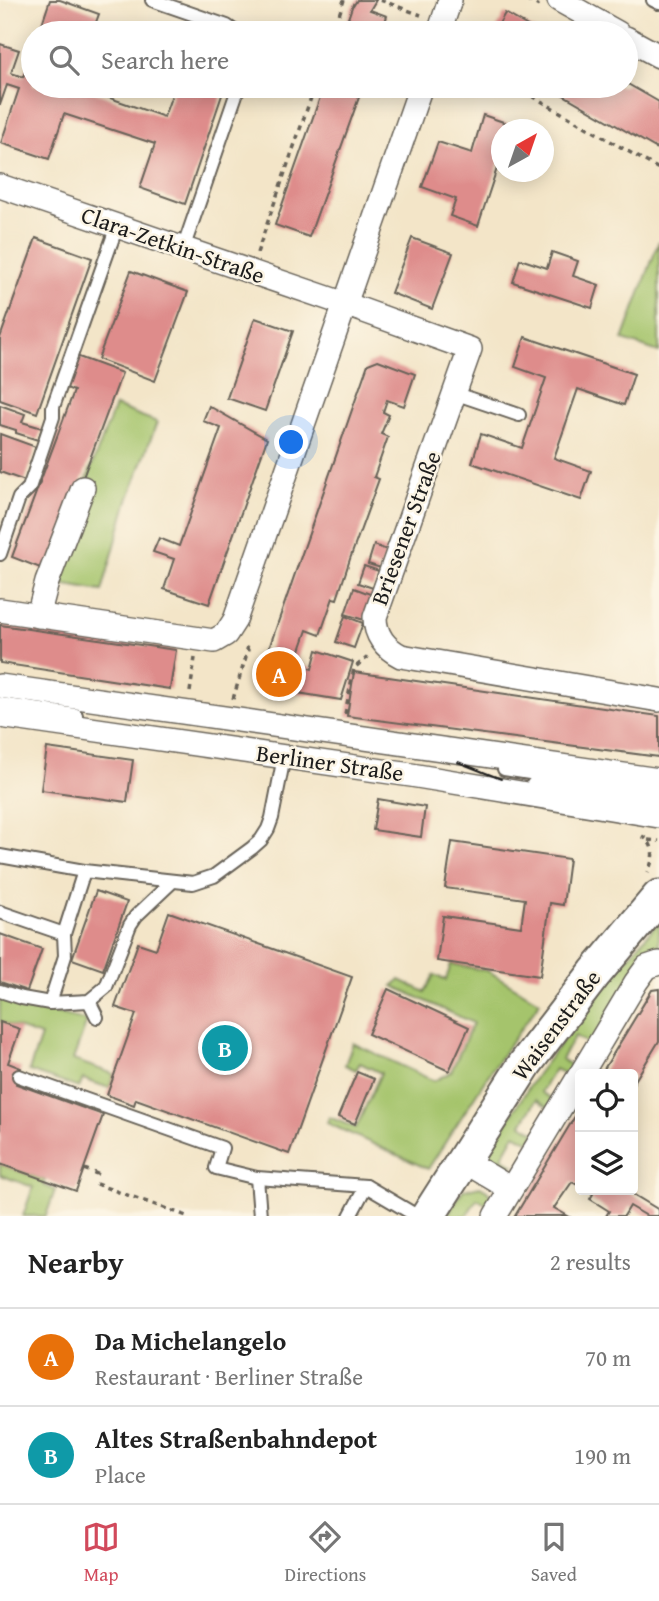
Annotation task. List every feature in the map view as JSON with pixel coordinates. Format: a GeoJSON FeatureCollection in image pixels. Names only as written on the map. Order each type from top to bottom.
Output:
{"type":"FeatureCollection","features":[{"type":"Feature","properties":{"kind":"main road","name":"Waisenstraße"},"geometry":{"type":"LineString","coordinates":[[428,1216],[525,1064],[595,973],[659,897]]}},
{"type":"Feature","properties":{"kind":"street"},"geometry":{"type":"LineString","coordinates":[[442,21],[450,0]]}},
{"type":"Feature","properties":{"kind":"street"},"geometry":{"type":"LineString","coordinates":[[559,0],[597,21]]}},
{"type":"Feature","properties":{"kind":"street"},"geometry":{"type":"LineString","coordinates":[[638,45],[659,56]]}},
{"type":"Feature","properties":{"kind":"street"},"geometry":{"type":"LineString","coordinates":[[0,610],[214,641],[226,635],[231,628],[417,98]]}},
{"type":"Feature","properties":{"kind":"street","name":"Clara-Zetkin-Straße"},"geometry":{"type":"LineString","coordinates":[[0,186],[345,304]]}},
{"type":"Feature","properties":{"kind":"street","name":"Briesener Straße"},"geometry":{"type":"LineString","coordinates":[[345,304],[470,349],[375,617],[378,635],[385,644]]}},
{"type":"Feature","properties":{"kind":"street"},"geometry":{"type":"LineString","coordinates":[[38,616],[47,582],[83,488]]}},
{"type":"Feature","properties":{"kind":"street"},"geometry":{"type":"LineString","coordinates":[[385,644],[401,656],[659,700]]}},
{"type":"Feature","properties":{"kind":"street","name":"Berliner Straße"},"geometry":{"type":"LineString","coordinates":[[0,686],[659,780]]}},
{"type":"Feature","properties":{"kind":"street","name":"Berliner Straße"},"geometry":{"type":"LineString","coordinates":[[0,716],[411,775],[659,816]]}},
{"type":"Feature","properties":{"kind":"street","name":"Waisenstraße"},"geometry":{"type":"LineString","coordinates":[[584,1069],[636,982],[647,967],[659,963]]}},
{"type":"Feature","properties":{"kind":"street","name":"Waisenstraße"},"geometry":{"type":"LineString","coordinates":[[495,1216],[575,1083]]}},
{"type":"Feature","properties":{"kind":"street"},"geometry":{"type":"LineString","coordinates":[[464,1161],[511,1189]]}},
{"type":"Feature","properties":{"kind":"lane"},"geometry":{"type":"LineString","coordinates":[[152,0],[213,21]]}},
{"type":"Feature","properties":{"kind":"lane"},"geometry":{"type":"LineString","coordinates":[[653,0],[659,3]]}},
{"type":"Feature","properties":{"kind":"lane"},"geometry":{"type":"LineString","coordinates":[[183,249],[235,98]]}},
{"type":"Feature","properties":{"kind":"lane"},"geometry":{"type":"LineString","coordinates":[[0,554],[19,498],[29,488],[33,477],[53,418],[52,407],[117,226]]}},
{"type":"Feature","properties":{"kind":"lane"},"geometry":{"type":"LineString","coordinates":[[454,393],[519,415]]}},
{"type":"Feature","properties":{"kind":"lane"},"geometry":{"type":"LineString","coordinates":[[0,694],[659,793]]}},
{"type":"Feature","properties":{"kind":"lane"},"geometry":{"type":"LineString","coordinates":[[0,704],[659,803]]}},
{"type":"Feature","properties":{"kind":"lane"},"geometry":{"type":"LineString","coordinates":[[0,856],[84,871],[194,883],[214,876],[261,840],[272,818],[284,757]]}},
{"type":"Feature","properties":{"kind":"lane"},"geometry":{"type":"LineString","coordinates":[[50,1003],[65,956],[64,934],[84,871]]}},
{"type":"Feature","properties":{"kind":"lane"},"geometry":{"type":"LineString","coordinates":[[0,991],[50,1003],[89,1001],[106,987],[136,916],[173,881]]}},
{"type":"Feature","properties":{"kind":"lane"},"geometry":{"type":"LineString","coordinates":[[0,912],[64,934]]}},
{"type":"Feature","properties":{"kind":"lane"},"geometry":{"type":"LineString","coordinates":[[89,1001],[97,1017]]}},
{"type":"Feature","properties":{"kind":"lane"},"geometry":{"type":"LineString","coordinates":[[19,1076],[222,1148],[216,1168],[257,1178],[366,1186],[417,1216]]}},
{"type":"Feature","properties":{"kind":"lane"},"geometry":{"type":"LineString","coordinates":[[257,1178],[260,1216]]}},
{"type":"Feature","properties":{"kind":"lane"},"geometry":{"type":"LineString","coordinates":[[350,1216],[366,1186]]}},
{"type":"Feature","properties":{"kind":"path"},"geometry":{"type":"LineString","coordinates":[[336,21],[344,0]]}},
{"type":"Feature","properties":{"kind":"path"},"geometry":{"type":"LineString","coordinates":[[380,0],[425,21]]}},
{"type":"Feature","properties":{"kind":"path"},"geometry":{"type":"LineString","coordinates":[[251,272],[311,98]]}},
{"type":"Feature","properties":{"kind":"path"},"geometry":{"type":"LineString","coordinates":[[536,98],[659,169]]}},
{"type":"Feature","properties":{"kind":"path"},"geometry":{"type":"LineString","coordinates":[[230,707],[248,650],[231,628]]}},
{"type":"Feature","properties":{"kind":"path"},"geometry":{"type":"LineString","coordinates":[[188,702],[198,639]]}},
{"type":"Feature","properties":{"kind":"path"},"geometry":{"type":"LineString","coordinates":[[344,723],[354,667],[385,644]]}},
{"type":"Feature","properties":{"kind":"path"},"geometry":{"type":"LineString","coordinates":[[648,840],[659,841]]}},
{"type":"Feature","properties":{"kind":"path"},"geometry":{"type":"LineString","coordinates":[[84,1169],[100,1175]]}},
{"type":"Feature","properties":{"kind":"path"},"geometry":{"type":"LineString","coordinates":[[96,1184],[187,1216]]}},
{"type":"Feature","properties":{"kind":"green space"},"geometry":{"type":"Polygon","coordinates":[[[659,241],[659,352],[623,340],[659,241]]]}},
{"type":"Feature","properties":{"kind":"green space"},"geometry":{"type":"Polygon","coordinates":[[[115,406],[157,422],[127,503],[102,591],[47,582],[115,406]]]}},
{"type":"Feature","properties":{"kind":"green space"},"geometry":{"type":"Polygon","coordinates":[[[659,921],[659,955],[590,1045],[575,1036],[561,1059],[575,1068],[570,1077],[555,1069],[541,1092],[555,1101],[550,1109],[536,1100],[522,1124],[536,1133],[530,1142],[515,1134],[502,1157],[514,1165],[504,1169],[497,1168],[488,1152],[537,1074],[610,979],[659,921]]]}},
{"type":"Feature","properties":{"kind":"green space"},"geometry":{"type":"Polygon","coordinates":[[[451,964],[488,971],[540,1002],[493,1068],[428,1169],[327,1123],[329,1117],[356,1128],[381,1073],[360,1063],[356,1070],[345,1065],[353,1043],[434,1081],[451,1072],[473,1023],[393,986],[400,980],[425,992],[434,975],[446,980],[451,964]]]}},
{"type":"Feature","properties":{"kind":"green space"},"geometry":{"type":"Polygon","coordinates":[[[0,998],[87,1021],[73,1060],[114,1074],[109,1088],[83,1079],[79,1088],[29,1071],[41,1036],[0,1022],[0,998]]]}},
{"type":"Feature","properties":{"kind":"green space"},"geometry":{"type":"Polygon","coordinates":[[[0,1164],[45,1180],[43,1185],[55,1190],[46,1216],[23,1216],[33,1187],[0,1175],[0,1164]]]}},
{"type":"Feature","properties":{"kind":"green space"},"geometry":{"type":"Polygon","coordinates":[[[480,1186],[490,1195],[492,1207],[477,1199],[466,1216],[447,1216],[463,1190],[480,1186]]]}},
{"type":"Feature","properties":{"kind":"building"},"geometry":{"type":"Polygon","coordinates":[[[50,0],[60,0],[99,14],[96,21],[43,21],[50,0]]]}},
{"type":"Feature","properties":{"kind":"building"},"geometry":{"type":"Polygon","coordinates":[[[357,0],[376,0],[370,10],[387,16],[385,21],[347,21],[357,0]]]}},
{"type":"Feature","properties":{"kind":"building"},"geometry":{"type":"Polygon","coordinates":[[[505,13],[519,21],[501,21],[505,13]]]}},
{"type":"Feature","properties":{"kind":"building"},"geometry":{"type":"Polygon","coordinates":[[[0,44],[19,50],[11,73],[21,76],[21,98],[110,98],[164,117],[171,98],[221,98],[185,204],[140,188],[155,144],[64,114],[49,159],[1,143],[19,89],[7,85],[0,105],[0,44]]]}},
{"type":"Feature","properties":{"kind":"building"},"geometry":{"type":"Polygon","coordinates":[[[638,90],[659,102],[659,150],[569,98],[638,98],[638,90]]]}},
{"type":"Feature","properties":{"kind":"building"},"geometry":{"type":"Polygon","coordinates":[[[320,98],[359,98],[309,237],[275,225],[320,98]]]}},
{"type":"Feature","properties":{"kind":"building"},"geometry":{"type":"Polygon","coordinates":[[[483,115],[495,119],[491,119],[492,182],[478,226],[450,216],[456,199],[422,187],[438,142],[472,153],[483,115]]]}},
{"type":"Feature","properties":{"kind":"building"},"geometry":{"type":"Polygon","coordinates":[[[36,238],[92,258],[37,413],[0,400],[0,338],[36,238]]]}},
{"type":"Feature","properties":{"kind":"building"},"geometry":{"type":"Polygon","coordinates":[[[412,238],[453,253],[432,309],[391,293],[412,238]]]}},
{"type":"Feature","properties":{"kind":"building"},"geometry":{"type":"Polygon","coordinates":[[[552,252],[578,261],[573,276],[599,285],[592,308],[513,282],[520,259],[547,268],[552,252]]]}},
{"type":"Feature","properties":{"kind":"building"},"geometry":{"type":"Polygon","coordinates":[[[131,271],[188,292],[155,381],[98,359],[131,271]]]}},
{"type":"Feature","properties":{"kind":"building"},"geometry":{"type":"Polygon","coordinates":[[[255,318],[293,331],[265,411],[227,398],[255,318]]]}},
{"type":"Feature","properties":{"kind":"building"},"geometry":{"type":"Polygon","coordinates":[[[525,337],[634,374],[624,405],[578,389],[554,458],[591,471],[581,500],[472,463],[481,434],[522,448],[546,378],[515,367],[525,337]]]}},
{"type":"Feature","properties":{"kind":"building"},"geometry":{"type":"Polygon","coordinates":[[[76,356],[122,373],[48,571],[12,557],[74,391],[64,387],[76,356]]]}},
{"type":"Feature","properties":{"kind":"building"},"geometry":{"type":"Polygon","coordinates":[[[378,360],[415,374],[404,406],[387,400],[383,412],[389,415],[381,434],[388,437],[374,477],[379,479],[337,599],[333,598],[320,635],[307,630],[297,659],[303,666],[312,669],[317,650],[353,662],[341,700],[262,687],[258,680],[368,364],[378,360]]]}},
{"type":"Feature","properties":{"kind":"building"},"geometry":{"type":"Polygon","coordinates":[[[0,405],[25,414],[22,422],[42,428],[38,440],[0,425],[0,405]]]}},
{"type":"Feature","properties":{"kind":"building"},"geometry":{"type":"Polygon","coordinates":[[[209,406],[267,439],[209,604],[164,589],[174,559],[153,552],[159,538],[179,546],[221,428],[203,421],[209,406]]]}},
{"type":"Feature","properties":{"kind":"building"},"geometry":{"type":"Polygon","coordinates":[[[0,434],[36,447],[25,481],[0,472],[0,434]]]}},
{"type":"Feature","properties":{"kind":"building"},"geometry":{"type":"Polygon","coordinates":[[[374,545],[387,550],[381,568],[368,564],[374,545]]]}},
{"type":"Feature","properties":{"kind":"building"},"geometry":{"type":"Polygon","coordinates":[[[364,566],[379,571],[373,588],[358,583],[364,566]]]}},
{"type":"Feature","properties":{"kind":"building"},"geometry":{"type":"Polygon","coordinates":[[[354,588],[373,595],[364,620],[345,614],[354,588]]]}},
{"type":"Feature","properties":{"kind":"building"},"geometry":{"type":"Polygon","coordinates":[[[345,616],[363,623],[354,648],[336,642],[345,616]]]}},
{"type":"Feature","properties":{"kind":"building"},"geometry":{"type":"Polygon","coordinates":[[[0,625],[176,650],[170,689],[0,663],[0,625]]]}},
{"type":"Feature","properties":{"kind":"building"},"geometry":{"type":"Polygon","coordinates":[[[354,672],[659,716],[659,757],[347,716],[354,672]]]}},
{"type":"Feature","properties":{"kind":"building"},"geometry":{"type":"Polygon","coordinates":[[[47,748],[133,760],[127,802],[41,790],[47,748]]]}},
{"type":"Feature","properties":{"kind":"building"},"geometry":{"type":"Polygon","coordinates":[[[378,799],[425,807],[421,837],[373,830],[378,799]]]}},
{"type":"Feature","properties":{"kind":"building"},"geometry":{"type":"Polygon","coordinates":[[[452,842],[569,859],[563,905],[550,903],[540,976],[437,961],[443,916],[521,927],[525,899],[445,888],[452,842]]]}},
{"type":"Feature","properties":{"kind":"building"},"geometry":{"type":"Polygon","coordinates":[[[96,891],[127,902],[103,970],[72,959],[96,891]]]}},
{"type":"Feature","properties":{"kind":"building"},"geometry":{"type":"Polygon","coordinates":[[[169,912],[352,977],[289,1154],[136,1099],[134,1105],[107,1095],[136,1014],[115,1007],[138,943],[156,949],[169,912]]]}},
{"type":"Feature","properties":{"kind":"building"},"geometry":{"type":"Polygon","coordinates":[[[0,934],[42,949],[27,991],[0,982],[0,934]]]}},
{"type":"Feature","properties":{"kind":"building"},"geometry":{"type":"Polygon","coordinates":[[[388,989],[469,1027],[449,1071],[368,1034],[388,989]]]}},
{"type":"Feature","properties":{"kind":"building"},"geometry":{"type":"Polygon","coordinates":[[[659,989],[659,1041],[638,1076],[638,1069],[604,1069],[652,990],[659,989]]]}},
{"type":"Feature","properties":{"kind":"building"},"geometry":{"type":"Polygon","coordinates":[[[0,1022],[20,1029],[8,1063],[21,1068],[16,1084],[103,1115],[76,1191],[0,1164],[0,1022]]]}},
{"type":"Feature","properties":{"kind":"building"},"geometry":{"type":"Polygon","coordinates":[[[357,1072],[374,1079],[355,1124],[338,1117],[357,1072]]]}},
{"type":"Feature","properties":{"kind":"building"},"geometry":{"type":"Polygon","coordinates":[[[575,1116],[575,1184],[572,1182],[554,1208],[568,1216],[515,1216],[575,1116]]]}},
{"type":"Feature","properties":{"kind":"building"},"geometry":{"type":"Polygon","coordinates":[[[592,1195],[634,1195],[659,1210],[659,1216],[647,1216],[630,1206],[624,1216],[606,1216],[609,1211],[590,1199],[592,1195]]]}},
{"type":"Feature","properties":{"kind":"tram line"},"geometry":{"type":"LineString","coordinates":[[458,762],[501,779]]}},
{"type":"Feature","properties":{"kind":"place","name":"Da Michelangelo"},"geometry":{"type":"Point","coordinates":[279,674]}},
{"type":"Feature","properties":{"kind":"place","name":"Altes Straßenbahndepot"},"geometry":{"type":"Point","coordinates":[225,1048]}}]}
